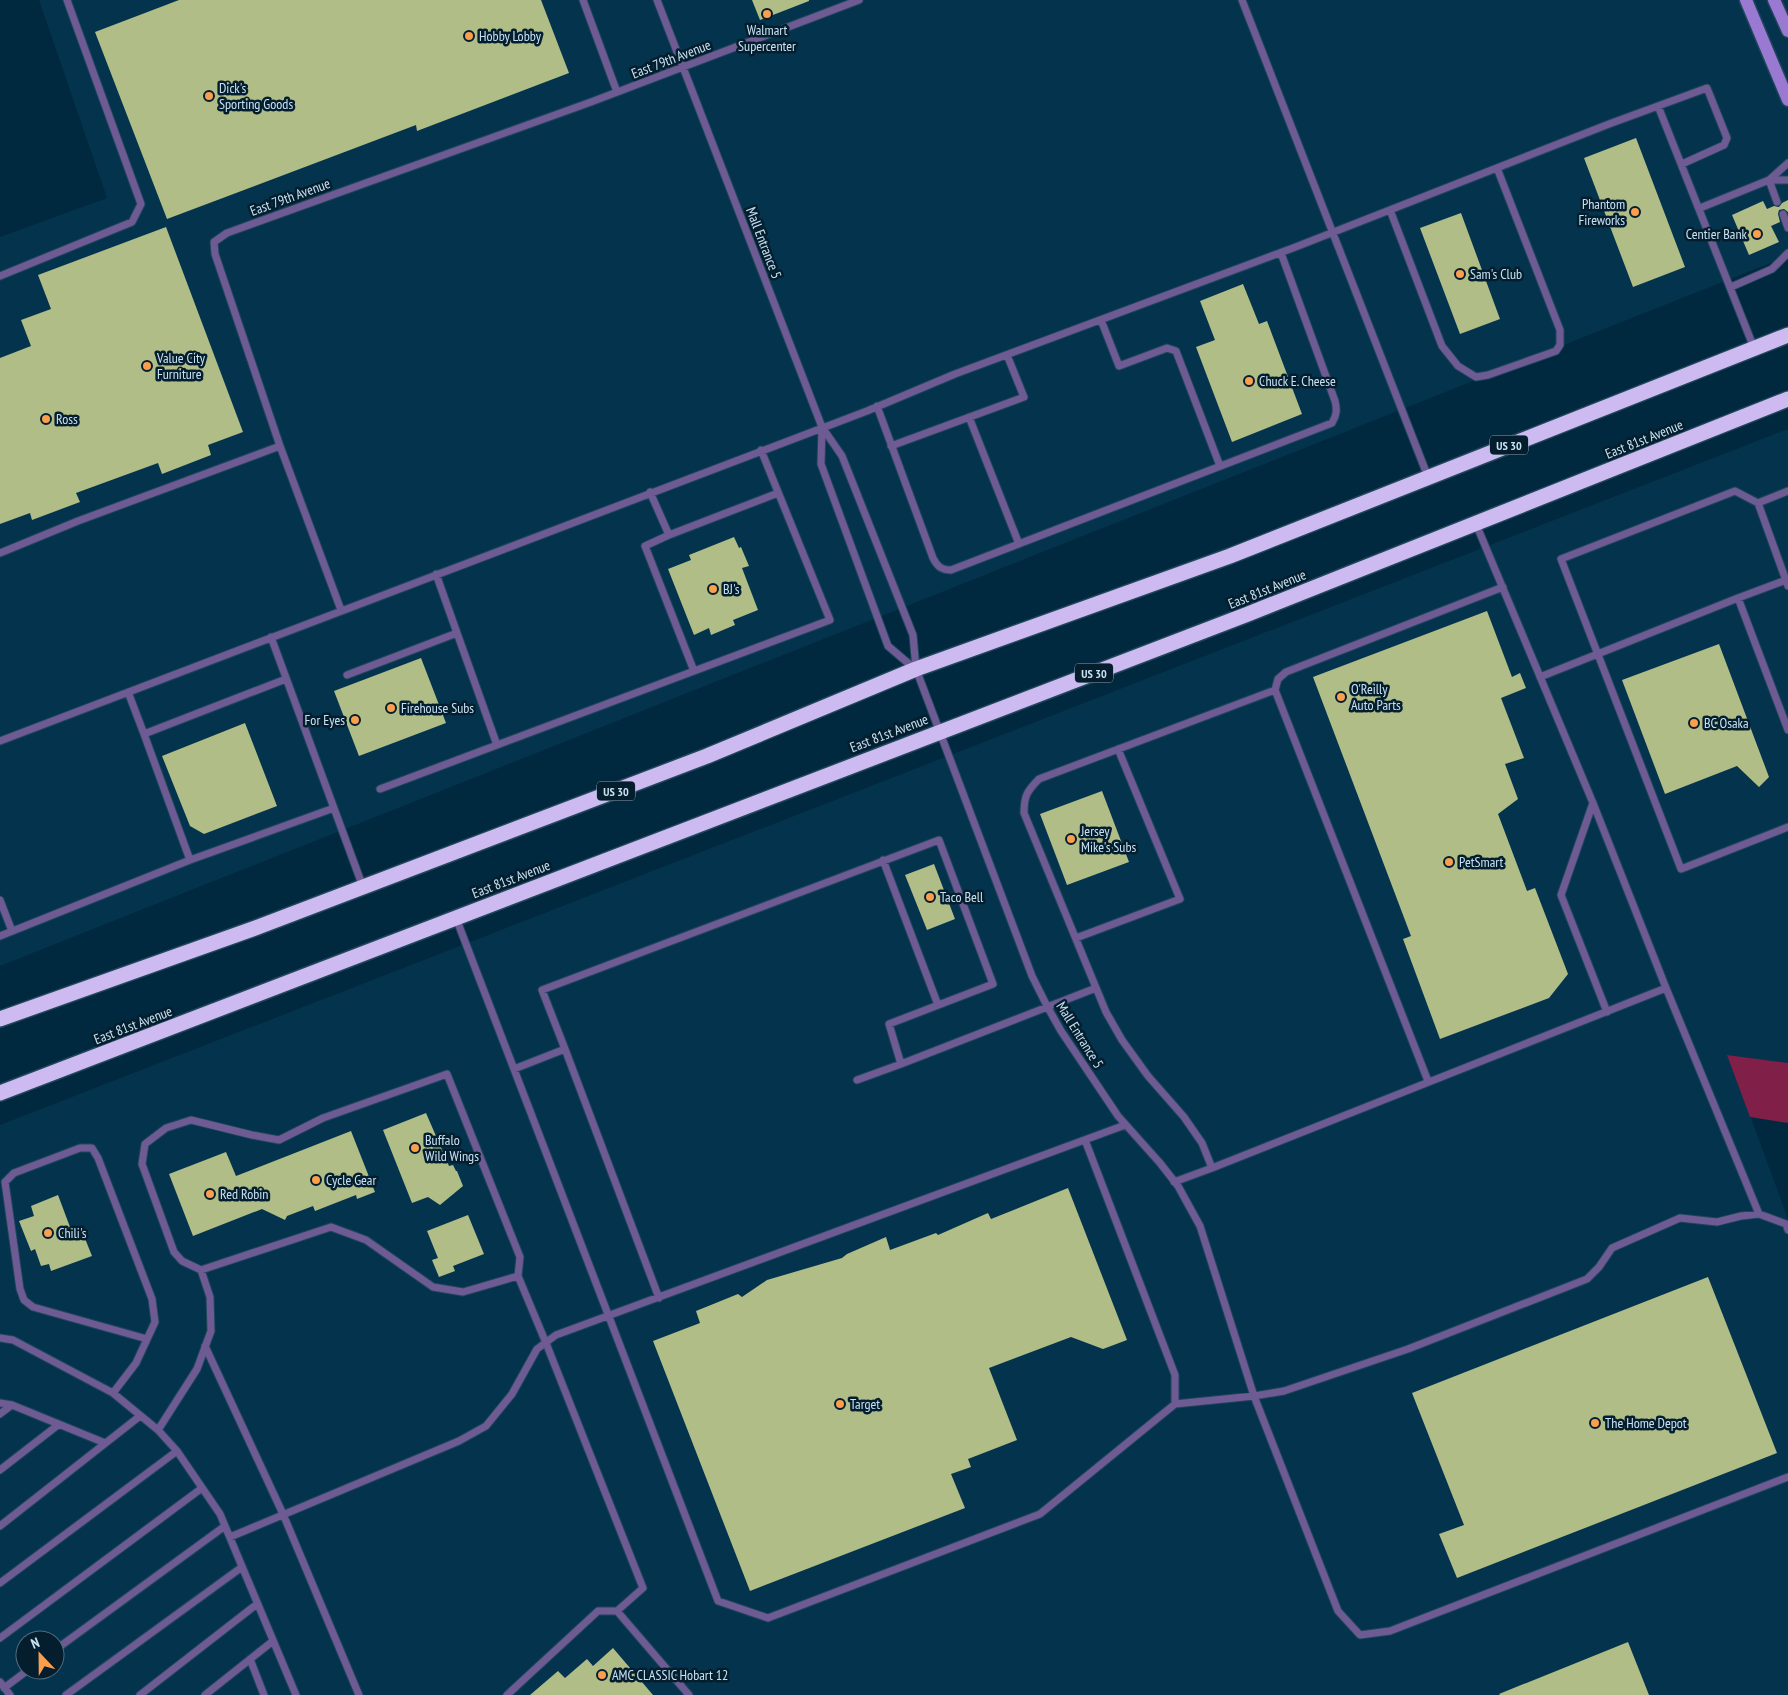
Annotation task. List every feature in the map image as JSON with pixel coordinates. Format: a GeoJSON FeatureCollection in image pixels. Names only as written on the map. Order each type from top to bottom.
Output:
{"type":"FeatureCollection","features":[{"type":"Feature","properties":{"kind":"highway","name":"US 30"},"geometry":{"type":"LineString","coordinates":[[0,1019],[258,927],[707,756],[916,669],[1230,556],[1788,335]]}},
{"type":"Feature","properties":{"kind":"highway","name":"East 81st Avenue"},"geometry":{"type":"LineString","coordinates":[[0,1093],[1248,614],[1788,399]]}},
{"type":"Feature","properties":{"kind":"street"},"geometry":{"type":"LineString","coordinates":[[1746,0],[1788,100]]}},
{"type":"Feature","properties":{"kind":"street"},"geometry":{"type":"LineString","coordinates":[[1774,0],[1786,23]]}},
{"type":"Feature","properties":{"kind":"lane"},"geometry":{"type":"LineString","coordinates":[[0,276],[132,222],[141,204],[67,0]]}},
{"type":"Feature","properties":{"kind":"lane"},"geometry":{"type":"LineString","coordinates":[[583,0],[618,92]]}},
{"type":"Feature","properties":{"kind":"lane","name":"Mall Entrance 5"},"geometry":{"type":"LineString","coordinates":[[657,0],[822,427],[842,456],[913,636],[916,669],[1032,976],[1061,1031],[1118,1116],[1174,1182],[1200,1226],[1254,1396],[1338,1610],[1360,1635],[1390,1630],[1788,1477]]}},
{"type":"Feature","properties":{"kind":"lane","name":"East 79th Avenue"},"geometry":{"type":"LineString","coordinates":[[280,446],[215,254],[214,242],[236,229],[618,92],[859,0]]}},
{"type":"Feature","properties":{"kind":"lane"},"geometry":{"type":"LineString","coordinates":[[1242,0],[1428,477]]}},
{"type":"Feature","properties":{"kind":"lane"},"geometry":{"type":"LineString","coordinates":[[0,741],[1007,355],[1333,233],[1496,168],[1708,88],[1727,138],[1724,145],[1682,164]]}},
{"type":"Feature","properties":{"kind":"lane"},"geometry":{"type":"LineString","coordinates":[[1658,106],[1754,348]]}},
{"type":"Feature","properties":{"kind":"lane"},"geometry":{"type":"LineString","coordinates":[[1700,208],[1769,180],[1788,163]]}},
{"type":"Feature","properties":{"kind":"lane"},"geometry":{"type":"LineString","coordinates":[[1390,210],[1442,346],[1458,366],[1476,377],[1488,375],[1556,351],[1560,346],[1560,330],[1496,168]]}},
{"type":"Feature","properties":{"kind":"lane"},"geometry":{"type":"LineString","coordinates":[[1769,180],[1788,180]]}},
{"type":"Feature","properties":{"kind":"lane"},"geometry":{"type":"LineString","coordinates":[[1769,180],[1777,202]]}},
{"type":"Feature","properties":{"kind":"lane"},"geometry":{"type":"LineString","coordinates":[[1783,214],[1788,228]]}},
{"type":"Feature","properties":{"kind":"lane"},"geometry":{"type":"LineString","coordinates":[[876,406],[936,565],[944,570],[951,570],[1332,423],[1336,417],[1337,410],[1335,400],[1281,252]]}},
{"type":"Feature","properties":{"kind":"lane"},"geometry":{"type":"LineString","coordinates":[[1730,287],[1772,269],[1788,253]]}},
{"type":"Feature","properties":{"kind":"lane"},"geometry":{"type":"LineString","coordinates":[[1101,320],[1119,366],[1167,348],[1176,351],[1220,466]]}},
{"type":"Feature","properties":{"kind":"lane"},"geometry":{"type":"LineString","coordinates":[[891,446],[1024,397],[1007,355]]}},
{"type":"Feature","properties":{"kind":"lane"},"geometry":{"type":"LineString","coordinates":[[969,417],[1019,544]]}},
{"type":"Feature","properties":{"kind":"lane","name":"Mall Entrance 5"},"geometry":{"type":"LineString","coordinates":[[822,427],[820,464],[888,646],[916,669]]}},
{"type":"Feature","properties":{"kind":"lane"},"geometry":{"type":"LineString","coordinates":[[0,553],[280,446],[341,610]]}},
{"type":"Feature","properties":{"kind":"lane"},"geometry":{"type":"LineString","coordinates":[[380,789],[830,620],[761,450]]}},
{"type":"Feature","properties":{"kind":"lane"},"geometry":{"type":"LineString","coordinates":[[1540,677],[1598,654],[1738,598],[1787,583],[1758,503],[1735,491],[1561,559],[1598,654],[1681,870],[1788,827]]}},
{"type":"Feature","properties":{"kind":"lane"},"geometry":{"type":"LineString","coordinates":[[1758,503],[1788,491]]}},
{"type":"Feature","properties":{"kind":"lane"},"geometry":{"type":"LineString","coordinates":[[650,492],[670,535]]}},
{"type":"Feature","properties":{"kind":"lane"},"geometry":{"type":"LineString","coordinates":[[694,671],[645,546],[778,493]]}},
{"type":"Feature","properties":{"kind":"lane"},"geometry":{"type":"LineString","coordinates":[[1476,524],[1593,803],[1666,988],[1759,1214]]}},
{"type":"Feature","properties":{"kind":"lane"},"geometry":{"type":"LineString","coordinates":[[436,574],[497,745]]}},
{"type":"Feature","properties":{"kind":"lane"},"geometry":{"type":"LineString","coordinates":[[1428,1082],[1275,690],[1278,679],[1286,672],[1503,587]]}},
{"type":"Feature","properties":{"kind":"lane"},"geometry":{"type":"LineString","coordinates":[[1738,598],[1788,730]]}},
{"type":"Feature","properties":{"kind":"lane"},"geometry":{"type":"LineString","coordinates":[[347,675],[457,633]]}},
{"type":"Feature","properties":{"kind":"lane"},"geometry":{"type":"LineString","coordinates":[[271,637],[363,887]]}},
{"type":"Feature","properties":{"kind":"lane"},"geometry":{"type":"LineString","coordinates":[[144,734],[286,678]]}},
{"type":"Feature","properties":{"kind":"lane"},"geometry":{"type":"LineString","coordinates":[[1212,1168],[1202,1142],[1148,1076],[1122,1040],[1106,1012],[1024,813],[1024,800],[1032,786],[1040,779],[1275,690]]}},
{"type":"Feature","properties":{"kind":"lane"},"geometry":{"type":"LineString","coordinates":[[128,692],[190,860]]}},
{"type":"Feature","properties":{"kind":"lane"},"geometry":{"type":"LineString","coordinates":[[1076,938],[1180,899],[1118,749]]}},
{"type":"Feature","properties":{"kind":"lane"},"geometry":{"type":"LineString","coordinates":[[1593,803],[1561,895],[1607,1012]]}},
{"type":"Feature","properties":{"kind":"lane"},"geometry":{"type":"LineString","coordinates":[[0,936],[190,860],[334,808]]}},
{"type":"Feature","properties":{"kind":"lane"},"geometry":{"type":"LineString","coordinates":[[659,1298],[542,990],[939,840],[994,984],[889,1024],[901,1064]]}},
{"type":"Feature","properties":{"kind":"lane"},"geometry":{"type":"LineString","coordinates":[[883,860],[938,1005]]}},
{"type":"Feature","properties":{"kind":"lane"},"geometry":{"type":"LineString","coordinates":[[0,900],[12,931]]}},
{"type":"Feature","properties":{"kind":"lane"},"geometry":{"type":"LineString","coordinates":[[456,918],[718,1601],[768,1618],[1040,1514],[1175,1404],[1284,1391],[1408,1349],[1587,1279],[1600,1267],[1612,1248],[1680,1218],[1717,1222],[1759,1214],[1786,1224],[1788,1230]]}},
{"type":"Feature","properties":{"kind":"lane"},"geometry":{"type":"LineString","coordinates":[[857,1080],[1096,988]]}},
{"type":"Feature","properties":{"kind":"lane"},"geometry":{"type":"LineString","coordinates":[[1174,1182],[1666,988]]}},
{"type":"Feature","properties":{"kind":"lane"},"geometry":{"type":"LineString","coordinates":[[514,1069],[565,1049]]}},
{"type":"Feature","properties":{"kind":"lane"},"geometry":{"type":"LineString","coordinates":[[507,1695],[598,1611],[617,1611],[643,1588],[518,1276],[520,1257],[447,1074],[323,1118],[279,1140],[252,1136],[191,1120],[166,1128],[146,1144],[142,1164],[174,1252],[182,1261],[201,1270],[331,1226],[366,1240],[433,1287],[463,1292],[518,1276]]}},
{"type":"Feature","properties":{"kind":"lane"},"geometry":{"type":"LineString","coordinates":[[230,1537],[459,1441],[486,1426],[512,1394],[537,1349],[556,1335],[1126,1125]]}},
{"type":"Feature","properties":{"kind":"lane"},"geometry":{"type":"LineString","coordinates":[[1085,1140],[1175,1375],[1175,1404]]}},
{"type":"Feature","properties":{"kind":"lane"},"geometry":{"type":"LineString","coordinates":[[113,1393],[136,1363],[155,1322],[152,1299],[98,1158],[92,1148],[80,1148],[14,1173],[5,1182],[20,1289],[24,1300],[33,1307],[147,1339]]}},
{"type":"Feature","properties":{"kind":"lane"},"geometry":{"type":"LineString","coordinates":[[158,1430],[197,1369],[211,1331],[210,1297],[201,1270]]}},
{"type":"Feature","properties":{"kind":"lane"},"geometry":{"type":"LineString","coordinates":[[0,1338],[13,1340],[113,1393],[158,1430],[177,1451],[220,1514],[296,1695]]}},
{"type":"Feature","properties":{"kind":"lane"},"geometry":{"type":"LineString","coordinates":[[205,1346],[283,1514],[360,1695]]}},
{"type":"Feature","properties":{"kind":"lane"},"geometry":{"type":"LineString","coordinates":[[0,1403],[12,1405],[104,1443]]}},
{"type":"Feature","properties":{"kind":"lane"},"geometry":{"type":"LineString","coordinates":[[0,1414],[12,1405]]}},
{"type":"Feature","properties":{"kind":"lane"},"geometry":{"type":"LineString","coordinates":[[0,1526],[140,1416]]}},
{"type":"Feature","properties":{"kind":"lane"},"geometry":{"type":"LineString","coordinates":[[0,1470],[58,1425]]}},
{"type":"Feature","properties":{"kind":"lane"},"geometry":{"type":"LineString","coordinates":[[0,1583],[177,1451]]}},
{"type":"Feature","properties":{"kind":"lane"},"geometry":{"type":"LineString","coordinates":[[0,1638],[202,1488]]}},
{"type":"Feature","properties":{"kind":"lane"},"geometry":{"type":"LineString","coordinates":[[65,1643],[225,1526]]}},
{"type":"Feature","properties":{"kind":"lane"},"geometry":{"type":"LineString","coordinates":[[66,1695],[242,1567]]}},
{"type":"Feature","properties":{"kind":"lane"},"geometry":{"type":"LineString","coordinates":[[140,1695],[257,1604]]}},
{"type":"Feature","properties":{"kind":"lane"},"geometry":{"type":"LineString","coordinates":[[617,1611],[689,1695]]}},
{"type":"Feature","properties":{"kind":"lane"},"geometry":{"type":"LineString","coordinates":[[205,1695],[273,1641]]}},
{"type":"Feature","properties":{"kind":"lane"},"geometry":{"type":"LineString","coordinates":[[250,1659],[264,1695]]}},
{"type":"Feature","properties":{"kind":"lane"},"geometry":{"type":"LineString","coordinates":[[10,1695],[2,1685],[15,1678]]}},
{"type":"Feature","properties":{"kind":"shaded area"},"geometry":{"type":"Polygon","coordinates":[[[39,0],[1788,0],[1788,256],[0,966],[0,237],[107,198],[39,0]]]}},
{"type":"Feature","properties":{"kind":"shaded area"},"geometry":{"type":"Polygon","coordinates":[[[1788,429],[1788,1064],[1728,1055],[1788,1219],[1788,1695],[0,1695],[0,1125],[1788,429]]]}},
{"type":"Feature","properties":{"kind":"shaded area"},"geometry":{"type":"Polygon","coordinates":[[[1727,1055],[1788,1063],[1788,1123],[1750,1117],[1727,1055]]]}},
{"type":"Feature","properties":{"kind":"building"},"geometry":{"type":"Polygon","coordinates":[[[179,0],[541,0],[569,73],[417,131],[416,125],[167,219],[95,32],[179,0]]]}},
{"type":"Feature","properties":{"kind":"building","name":"Walmart Supercenter"},"geometry":{"type":"Polygon","coordinates":[[[752,0],[809,0],[809,1],[760,20],[752,0]]]}},
{"type":"Feature","properties":{"kind":"building","name":"Phantom Fireworks"},"geometry":{"type":"Polygon","coordinates":[[[1636,138],[1685,267],[1633,287],[1584,158],[1636,138]]]}},
{"type":"Feature","properties":{"kind":"building","name":"Centier Bank"},"geometry":{"type":"Polygon","coordinates":[[[1788,200],[1788,212],[1784,209],[1779,210],[1780,222],[1771,226],[1779,242],[1749,255],[1732,215],[1763,201],[1767,209],[1774,206],[1779,207],[1788,200]]]}},
{"type":"Feature","properties":{"kind":"building","name":"Sam's Club"},"geometry":{"type":"Polygon","coordinates":[[[1461,213],[1500,319],[1460,334],[1420,228],[1461,213]]]}},
{"type":"Feature","properties":{"kind":"building"},"geometry":{"type":"Polygon","coordinates":[[[166,227],[243,432],[208,445],[211,455],[162,474],[158,463],[76,493],[80,502],[32,520],[30,513],[0,524],[0,358],[31,346],[21,320],[51,309],[38,275],[166,227]]]}},
{"type":"Feature","properties":{"kind":"building","name":"Chuck E. Cheese"},"geometry":{"type":"Polygon","coordinates":[[[1243,284],[1259,324],[1267,321],[1302,414],[1232,442],[1196,347],[1215,340],[1200,301],[1243,284]]]}},
{"type":"Feature","properties":{"kind":"building","name":"BJ's"},"geometry":{"type":"Polygon","coordinates":[[[734,537],[739,548],[741,547],[749,566],[742,568],[758,610],[733,620],[735,625],[711,635],[709,628],[694,635],[668,569],[691,560],[689,555],[734,537]]]}},
{"type":"Feature","properties":{"kind":"building"},"geometry":{"type":"Polygon","coordinates":[[[1487,611],[1512,677],[1520,673],[1526,688],[1501,698],[1524,758],[1505,764],[1518,799],[1498,814],[1527,891],[1535,888],[1568,974],[1549,998],[1440,1039],[1403,939],[1411,936],[1313,677],[1487,611]]]}},
{"type":"Feature","properties":{"kind":"building","name":"BC Osaka"},"geometry":{"type":"Polygon","coordinates":[[[1719,644],[1769,777],[1759,787],[1737,766],[1665,794],[1622,680],[1719,644]]]}},
{"type":"Feature","properties":{"kind":"building"},"geometry":{"type":"Polygon","coordinates":[[[421,658],[446,723],[359,756],[334,691],[421,658]]]}},
{"type":"Feature","properties":{"kind":"building"},"geometry":{"type":"Polygon","coordinates":[[[245,723],[277,806],[204,834],[190,826],[162,756],[245,723]]]}},
{"type":"Feature","properties":{"kind":"building"},"geometry":{"type":"Polygon","coordinates":[[[1102,791],[1129,862],[1067,885],[1040,814],[1102,791]]]}},
{"type":"Feature","properties":{"kind":"building","name":"Taco Bell"},"geometry":{"type":"Polygon","coordinates":[[[934,864],[955,919],[927,930],[905,875],[934,864]]]}},
{"type":"Feature","properties":{"kind":"building","name":"Buffalo Wild Wings"},"geometry":{"type":"Polygon","coordinates":[[[426,1113],[449,1166],[453,1165],[463,1186],[440,1205],[428,1197],[412,1203],[383,1130],[426,1113]]]}},
{"type":"Feature","properties":{"kind":"building"},"geometry":{"type":"Polygon","coordinates":[[[351,1131],[375,1192],[357,1199],[356,1195],[315,1211],[313,1206],[287,1216],[285,1220],[262,1209],[193,1236],[169,1174],[226,1152],[236,1176],[351,1131]]]}},
{"type":"Feature","properties":{"kind":"building","name":"Target"},"geometry":{"type":"Polygon","coordinates":[[[1068,1188],[1127,1340],[1103,1349],[1071,1337],[989,1368],[1017,1440],[968,1459],[971,1467],[951,1474],[965,1508],[750,1591],[653,1341],[700,1323],[696,1311],[738,1294],[742,1297],[767,1280],[842,1258],[886,1237],[890,1250],[936,1233],[938,1235],[988,1213],[991,1219],[1068,1188]]]}},
{"type":"Feature","properties":{"kind":"building","name":"Chili's"},"geometry":{"type":"Polygon","coordinates":[[[58,1195],[73,1235],[82,1231],[92,1256],[51,1271],[49,1264],[41,1266],[35,1249],[31,1251],[19,1221],[34,1216],[31,1206],[58,1195]]]}},
{"type":"Feature","properties":{"kind":"building"},"geometry":{"type":"Polygon","coordinates":[[[468,1215],[484,1254],[453,1266],[455,1271],[439,1277],[432,1260],[438,1258],[427,1231],[468,1215]]]}},
{"type":"Feature","properties":{"kind":"building","name":"The Home Depot"},"geometry":{"type":"Polygon","coordinates":[[[1708,1277],[1777,1453],[1457,1578],[1439,1534],[1464,1525],[1412,1393],[1708,1277]]]}},
{"type":"Feature","properties":{"kind":"building"},"geometry":{"type":"Polygon","coordinates":[[[1628,1642],[1649,1695],[1499,1694],[1628,1642]]]}},
{"type":"Feature","properties":{"kind":"building","name":"AMC CLASSIC Hobart 12"},"geometry":{"type":"Polygon","coordinates":[[[613,1648],[653,1695],[530,1695],[558,1671],[565,1678],[587,1659],[593,1666],[613,1648]]]}},
{"type":"Feature","properties":{"kind":"place","name":"Walmart Supercenter"},"geometry":{"type":"Point","coordinates":[767,14]}},
{"type":"Feature","properties":{"kind":"place","name":"Hobby Lobby"},"geometry":{"type":"Point","coordinates":[469,36]}},
{"type":"Feature","properties":{"kind":"place","name":"Dick's Sporting Goods"},"geometry":{"type":"Point","coordinates":[209,96]}},
{"type":"Feature","properties":{"kind":"place","name":"Phantom Fireworks"},"geometry":{"type":"Point","coordinates":[1635,212]}},
{"type":"Feature","properties":{"kind":"place","name":"Centier Bank"},"geometry":{"type":"Point","coordinates":[1757,234]}},
{"type":"Feature","properties":{"kind":"place","name":"Sam's Club"},"geometry":{"type":"Point","coordinates":[1460,274]}},
{"type":"Feature","properties":{"kind":"place","name":"Value City Furniture"},"geometry":{"type":"Point","coordinates":[147,366]}},
{"type":"Feature","properties":{"kind":"place","name":"Chuck E. Cheese"},"geometry":{"type":"Point","coordinates":[1249,381]}},
{"type":"Feature","properties":{"kind":"place","name":"Ross"},"geometry":{"type":"Point","coordinates":[46,419]}},
{"type":"Feature","properties":{"kind":"place","name":"BJ's"},"geometry":{"type":"Point","coordinates":[713,589]}},
{"type":"Feature","properties":{"kind":"place","name":"O'Reilly Auto Parts"},"geometry":{"type":"Point","coordinates":[1341,697]}},
{"type":"Feature","properties":{"kind":"place","name":"Firehouse Subs"},"geometry":{"type":"Point","coordinates":[391,708]}},
{"type":"Feature","properties":{"kind":"place","name":"For Eyes"},"geometry":{"type":"Point","coordinates":[355,720]}},
{"type":"Feature","properties":{"kind":"place","name":"BC Osaka"},"geometry":{"type":"Point","coordinates":[1694,723]}},
{"type":"Feature","properties":{"kind":"place","name":"Jersey Mike's Subs"},"geometry":{"type":"Point","coordinates":[1071,839]}},
{"type":"Feature","properties":{"kind":"place","name":"PetSmart"},"geometry":{"type":"Point","coordinates":[1449,862]}},
{"type":"Feature","properties":{"kind":"place","name":"Taco Bell"},"geometry":{"type":"Point","coordinates":[930,897]}},
{"type":"Feature","properties":{"kind":"place","name":"Buffalo Wild Wings"},"geometry":{"type":"Point","coordinates":[415,1148]}},
{"type":"Feature","properties":{"kind":"place","name":"Cycle Gear"},"geometry":{"type":"Point","coordinates":[316,1180]}},
{"type":"Feature","properties":{"kind":"place","name":"Red Robin"},"geometry":{"type":"Point","coordinates":[210,1194]}},
{"type":"Feature","properties":{"kind":"place","name":"Chili's"},"geometry":{"type":"Point","coordinates":[48,1233]}},
{"type":"Feature","properties":{"kind":"place","name":"Target"},"geometry":{"type":"Point","coordinates":[840,1404]}},
{"type":"Feature","properties":{"kind":"place","name":"The Home Depot"},"geometry":{"type":"Point","coordinates":[1595,1423]}},
{"type":"Feature","properties":{"kind":"place","name":"AMC CLASSIC Hobart 12"},"geometry":{"type":"Point","coordinates":[602,1675]}}]}
